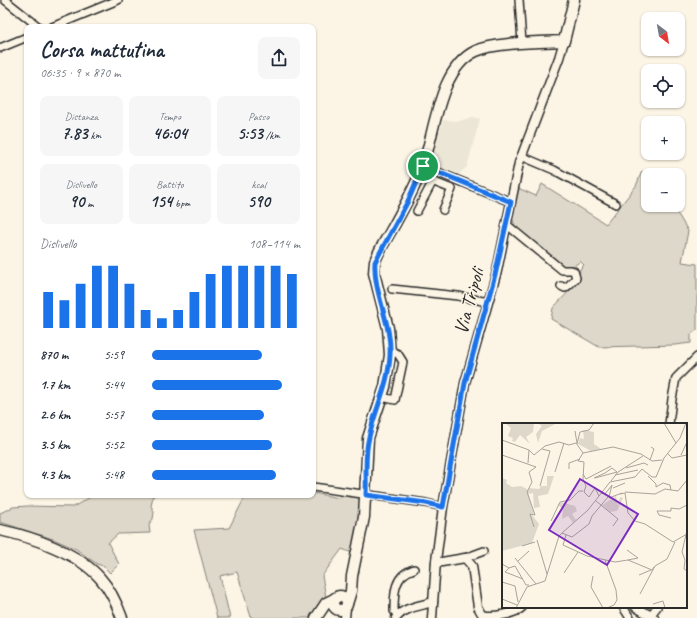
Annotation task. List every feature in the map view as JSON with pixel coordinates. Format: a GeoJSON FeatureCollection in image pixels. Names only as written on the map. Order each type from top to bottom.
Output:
{"type":"FeatureCollection","features":[{"type":"Feature","properties":{"kind":"main road","name":"Via Tripoli"},"geometry":{"type":"LineString","coordinates":[[564,41],[574,0]]}},
{"type":"Feature","properties":{"kind":"main road"},"geometry":{"type":"LineString","coordinates":[[317,617],[326,603],[341,602],[352,576],[364,516],[368,438],[382,396],[388,372],[390,350],[388,328],[374,273],[375,262],[408,201],[419,176],[450,78],[457,66],[464,59],[477,51],[522,43],[564,41]]}},
{"type":"Feature","properties":{"kind":"main road"},"geometry":{"type":"LineString","coordinates":[[0,530],[27,537],[56,549],[74,558],[94,572],[101,579],[113,597],[122,618]]}},
{"type":"Feature","properties":{"kind":"street"},"geometry":{"type":"LineString","coordinates":[[5,0],[35,24]]}},
{"type":"Feature","properties":{"kind":"street"},"geometry":{"type":"LineString","coordinates":[[59,24],[118,0]]}},
{"type":"Feature","properties":{"kind":"street"},"geometry":{"type":"LineString","coordinates":[[519,0],[522,43]]}},
{"type":"Feature","properties":{"kind":"street"},"geometry":{"type":"LineString","coordinates":[[0,48],[24,38]]}},
{"type":"Feature","properties":{"kind":"street","name":"Via Tripoli"},"geometry":{"type":"LineString","coordinates":[[432,618],[436,563],[443,507],[465,383],[496,271],[521,156],[559,58],[564,41]]}},
{"type":"Feature","properties":{"kind":"street"},"geometry":{"type":"LineString","coordinates":[[521,156],[554,170],[616,204]]}},
{"type":"Feature","properties":{"kind":"street"},"geometry":{"type":"LineString","coordinates":[[423,166],[511,202]]}},
{"type":"Feature","properties":{"kind":"street"},"geometry":{"type":"LineString","coordinates":[[419,176],[452,189],[443,210]]}},
{"type":"Feature","properties":{"kind":"street"},"geometry":{"type":"LineString","coordinates":[[418,211],[433,181]]}},
{"type":"Feature","properties":{"kind":"street"},"geometry":{"type":"LineString","coordinates":[[506,224],[562,270],[574,271],[576,278],[569,286],[565,288],[561,286]]}},
{"type":"Feature","properties":{"kind":"street"},"geometry":{"type":"LineString","coordinates":[[392,289],[458,296],[488,302]]}},
{"type":"Feature","properties":{"kind":"street"},"geometry":{"type":"LineString","coordinates":[[669,423],[676,378],[697,357]]}},
{"type":"Feature","properties":{"kind":"street"},"geometry":{"type":"LineString","coordinates":[[316,487],[426,503],[443,507]]}},
{"type":"Feature","properties":{"kind":"street"},"geometry":{"type":"LineString","coordinates":[[436,563],[465,558],[484,551]]}},
{"type":"Feature","properties":{"kind":"street"},"geometry":{"type":"LineString","coordinates":[[465,558],[472,566],[478,607],[484,616],[490,618],[509,614],[518,611],[521,608]]}},
{"type":"Feature","properties":{"kind":"street"},"geometry":{"type":"LineString","coordinates":[[414,569],[401,576],[396,587],[394,611],[397,616],[409,608],[433,602]]}},
{"type":"Feature","properties":{"kind":"street"},"geometry":{"type":"LineString","coordinates":[[341,602],[344,618]]}},
{"type":"Feature","properties":{"kind":"street"},"geometry":{"type":"LineString","coordinates":[[624,608],[630,618]]}},
{"type":"Feature","properties":{"kind":"street"},"geometry":{"type":"LineString","coordinates":[[638,608],[652,617],[656,608]]}},
{"type":"Feature","properties":{"kind":"shaded area"},"geometry":{"type":"Polygon","coordinates":[[[473,117],[480,119],[467,167],[459,174],[431,163],[443,120],[459,121],[473,117]]]}},
{"type":"Feature","properties":{"kind":"shaded area"},"geometry":{"type":"Polygon","coordinates":[[[641,174],[641,212],[676,212],[688,231],[682,262],[697,264],[697,330],[691,334],[691,343],[675,345],[599,347],[551,319],[553,308],[574,286],[579,279],[580,269],[584,265],[580,261],[574,265],[564,266],[515,226],[512,217],[518,188],[536,196],[542,184],[606,224],[636,186],[641,174]]]}},
{"type":"Feature","properties":{"kind":"shaded area"},"geometry":{"type":"Polygon","coordinates":[[[316,494],[339,498],[341,494],[361,498],[352,553],[342,549],[322,576],[326,597],[312,618],[251,617],[237,572],[220,576],[230,618],[217,618],[194,530],[229,528],[244,498],[316,498],[316,494]]]}},
{"type":"Feature","properties":{"kind":"shaded area"},"geometry":{"type":"Polygon","coordinates":[[[89,498],[153,498],[151,506],[154,512],[153,519],[149,525],[150,533],[118,534],[108,543],[119,564],[110,573],[103,566],[97,564],[76,549],[53,539],[0,522],[0,513],[13,507],[73,507],[89,498]]]}},
{"type":"Feature","properties":{"kind":"route"},"geometry":{"type":"LineString","coordinates":[[423,166],[511,202],[496,271],[465,383],[443,507],[426,503],[366,495],[368,438],[385,387],[390,355],[388,328],[374,273],[375,262],[377,255],[408,201],[423,166]]}}]}
